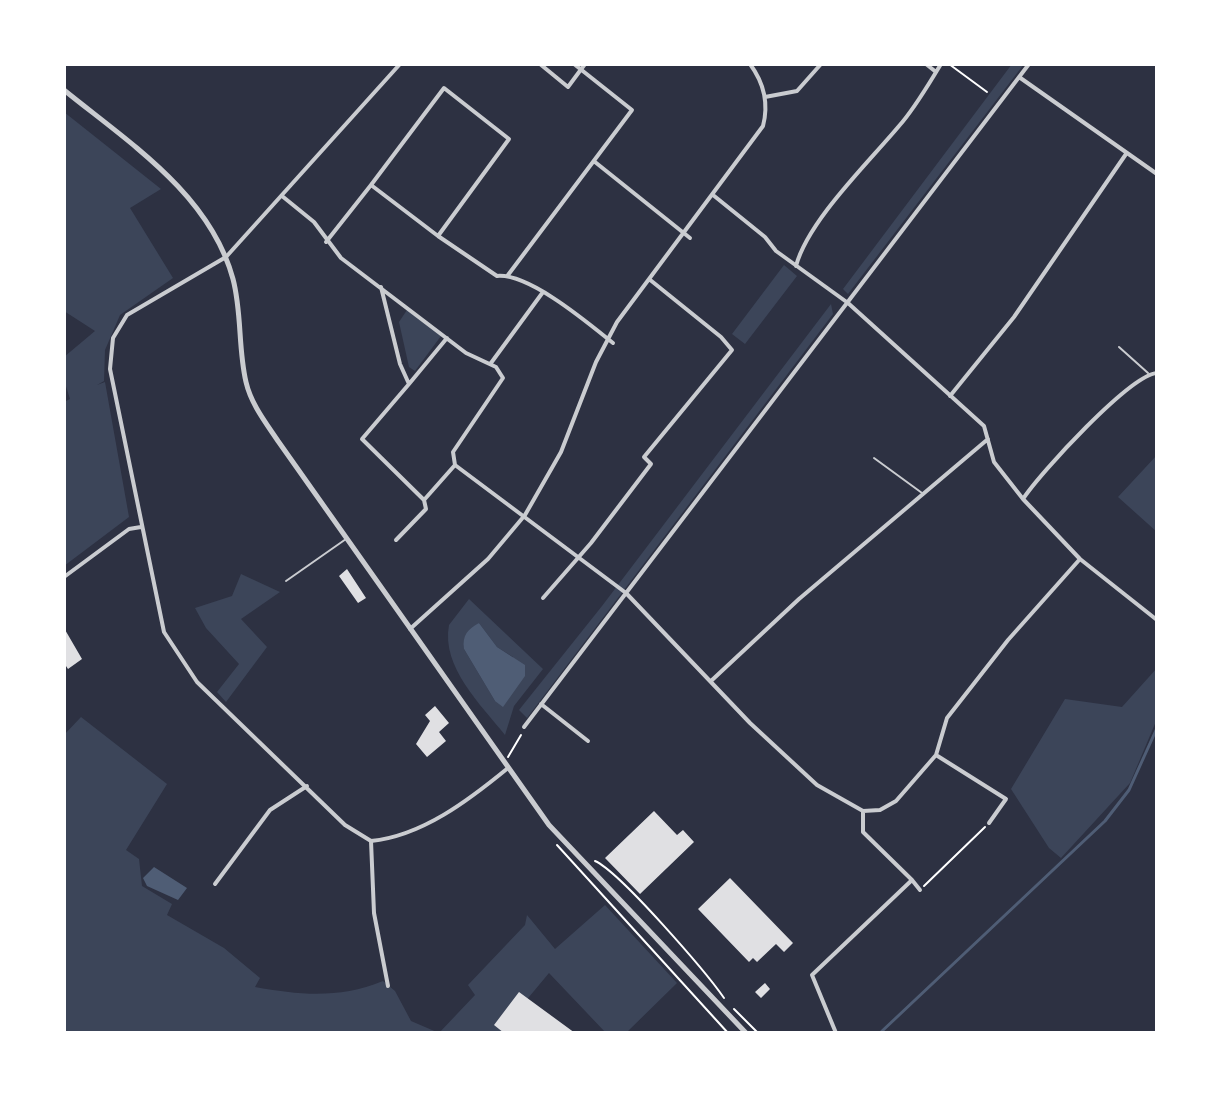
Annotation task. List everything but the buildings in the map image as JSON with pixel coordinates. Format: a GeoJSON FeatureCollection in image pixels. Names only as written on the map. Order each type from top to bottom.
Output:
{"type":"FeatureCollection","features":[{"type":"Feature","properties":{"kind":"street"},"geometry":{"type":"LineString","coordinates":[[400,64],[226,257],[127,315],[113,338],[110,369],[161,626],[197,682],[345,825],[371,841],[395,838],[424,826],[509,765]]}},
{"type":"Feature","properties":{"kind":"street"},"geometry":{"type":"LineString","coordinates":[[540,64],[568,87],[585,64]]}},
{"type":"Feature","properties":{"kind":"street"},"geometry":{"type":"LineString","coordinates":[[508,275],[632,110],[574,64]]}},
{"type":"Feature","properties":{"kind":"street"},"geometry":{"type":"LineString","coordinates":[[410,629],[488,559],[525,515],[561,452],[607,338],[763,126],[765,97],[759,76],[750,64]]}},
{"type":"Feature","properties":{"kind":"street"},"geometry":{"type":"LineString","coordinates":[[765,97],[797,91],[821,64]]}},
{"type":"Feature","properties":{"kind":"street"},"geometry":{"type":"LineString","coordinates":[[926,64],[936,72]]}},
{"type":"Feature","properties":{"kind":"street"},"geometry":{"type":"LineString","coordinates":[[795,267],[800,252],[839,197],[902,123],[941,64]]}},
{"type":"Feature","properties":{"kind":"street"},"geometry":{"type":"LineString","coordinates":[[524,727],[1029,64]]}},
{"type":"Feature","properties":{"kind":"street"},"geometry":{"type":"LineString","coordinates":[[1019,77],[1157,174]]}},
{"type":"Feature","properties":{"kind":"street"},"geometry":{"type":"LineString","coordinates":[[326,242],[444,88],[509,139],[438,236]]}},
{"type":"Feature","properties":{"kind":"street"},"geometry":{"type":"LineString","coordinates":[[64,90],[184,193],[208,224],[226,257],[237,296],[249,393],[278,441],[565,844],[746,1033]]}},
{"type":"Feature","properties":{"kind":"street"},"geometry":{"type":"LineString","coordinates":[[950,396],[1014,317],[1126,154]]}},
{"type":"Feature","properties":{"kind":"street"},"geometry":{"type":"LineString","coordinates":[[595,162],[690,238]]}},
{"type":"Feature","properties":{"kind":"street"},"geometry":{"type":"LineString","coordinates":[[371,185],[497,276],[508,275],[543,292],[613,343]]}},
{"type":"Feature","properties":{"kind":"street"},"geometry":{"type":"LineString","coordinates":[[713,195],[795,267],[848,303],[984,426],[994,462],[1023,499],[1080,559],[1157,620]]}},
{"type":"Feature","properties":{"kind":"street"},"geometry":{"type":"LineString","coordinates":[[282,196],[314,222],[326,242],[466,353],[491,363],[503,378],[453,452],[455,465],[626,593],[817,785],[863,811],[880,810],[896,801],[936,755],[947,718],[1008,640],[1080,559]]}},
{"type":"Feature","properties":{"kind":"street"},"geometry":{"type":"LineString","coordinates":[[543,598],[651,464],[644,457],[732,350],[721,337],[649,279]]}},
{"type":"Feature","properties":{"kind":"street"},"geometry":{"type":"LineString","coordinates":[[381,287],[400,364],[409,384]]}},
{"type":"Feature","properties":{"kind":"street"},"geometry":{"type":"LineString","coordinates":[[491,363],[543,292]]}},
{"type":"Feature","properties":{"kind":"street"},"geometry":{"type":"LineString","coordinates":[[396,540],[426,509],[424,500],[362,439],[447,338]]}},
{"type":"Feature","properties":{"kind":"street"},"geometry":{"type":"LineString","coordinates":[[1023,499],[1086,428],[1148,373],[1157,373]]}},
{"type":"Feature","properties":{"kind":"street"},"geometry":{"type":"LineString","coordinates":[[711,681],[788,609],[988,439]]}},
{"type":"Feature","properties":{"kind":"street"},"geometry":{"type":"LineString","coordinates":[[424,500],[455,465]]}},
{"type":"Feature","properties":{"kind":"street"},"geometry":{"type":"LineString","coordinates":[[64,577],[129,529],[141,527]]}},
{"type":"Feature","properties":{"kind":"street"},"geometry":{"type":"LineString","coordinates":[[541,704],[588,741]]}},
{"type":"Feature","properties":{"kind":"street"},"geometry":{"type":"LineString","coordinates":[[936,755],[1006,799],[989,823]]}},
{"type":"Feature","properties":{"kind":"street"},"geometry":{"type":"LineString","coordinates":[[215,884],[270,810],[307,786]]}},
{"type":"Feature","properties":{"kind":"street"},"geometry":{"type":"LineString","coordinates":[[863,811],[863,832],[920,890]]}},
{"type":"Feature","properties":{"kind":"street"},"geometry":{"type":"LineString","coordinates":[[371,841],[374,913],[388,986]]}},
{"type":"Feature","properties":{"kind":"street"},"geometry":{"type":"LineString","coordinates":[[836,1033],[812,975],[912,880]]}},
{"type":"Feature","properties":{"kind":"lane"},"geometry":{"type":"LineString","coordinates":[[1119,347],[1148,373]]}},
{"type":"Feature","properties":{"kind":"lane"},"geometry":{"type":"LineString","coordinates":[[874,458],[923,493]]}},
{"type":"Feature","properties":{"kind":"lane"},"geometry":{"type":"LineString","coordinates":[[286,581],[347,539]]}},
{"type":"Feature","properties":{"kind":"path"},"geometry":{"type":"LineString","coordinates":[[949,64],[987,92]]}},
{"type":"Feature","properties":{"kind":"path"},"geometry":{"type":"LineString","coordinates":[[509,765],[509,756],[524,727]]}},
{"type":"Feature","properties":{"kind":"path"},"geometry":{"type":"LineString","coordinates":[[920,890],[989,823]]}},
{"type":"Feature","properties":{"kind":"path"},"geometry":{"type":"LineString","coordinates":[[551,839],[728,1033]]}},
{"type":"Feature","properties":{"kind":"path"},"geometry":{"type":"LineString","coordinates":[[587,858],[600,864],[648,911],[708,975],[724,998]]}},
{"type":"Feature","properties":{"kind":"path"},"geometry":{"type":"LineString","coordinates":[[733,1007],[758,1033]]}},
{"type":"Feature","properties":{"kind":"shaded area"},"geometry":{"type":"Polygon","coordinates":[[[1012,64],[1024,64],[848,294],[843,289],[1012,64]]]}},
{"type":"Feature","properties":{"kind":"shaded area"},"geometry":{"type":"Polygon","coordinates":[[[64,112],[161,189],[130,208],[173,278],[120,315],[105,350],[104,381],[97,385],[105,382],[129,517],[64,566],[64,402],[70,399],[64,380],[64,357],[95,331],[64,311],[64,112]]]}},
{"type":"Feature","properties":{"kind":"shaded area"},"geometry":{"type":"Polygon","coordinates":[[[784,265],[797,276],[745,344],[732,334],[784,265]]]}},
{"type":"Feature","properties":{"kind":"shaded area"},"geometry":{"type":"Polygon","coordinates":[[[831,304],[833,314],[527,718],[519,710],[602,606],[831,304]]]}},
{"type":"Feature","properties":{"kind":"shaded area"},"geometry":{"type":"Polygon","coordinates":[[[407,310],[441,336],[415,371],[409,367],[399,322],[407,310]]]}},
{"type":"Feature","properties":{"kind":"shaded area"},"geometry":{"type":"Polygon","coordinates":[[[1157,455],[1157,532],[1118,497],[1157,455]]]}},
{"type":"Feature","properties":{"kind":"shaded area"},"geometry":{"type":"Polygon","coordinates":[[[241,574],[280,592],[241,619],[267,647],[226,702],[217,692],[239,664],[206,628],[195,608],[232,596],[241,574]]]}},
{"type":"Feature","properties":{"kind":"shaded area"},"geometry":{"type":"Polygon","coordinates":[[[469,599],[543,669],[514,706],[505,735],[457,670],[448,641],[449,625],[469,599]],[[479,623],[464,649],[495,701],[513,657],[497,647],[479,623]]]}},
{"type":"Feature","properties":{"kind":"shaded area"},"geometry":{"type":"Polygon","coordinates":[[[479,623],[497,647],[525,665],[525,676],[503,707],[495,701],[464,649],[467,633],[479,623]]]}},
{"type":"Feature","properties":{"kind":"shaded area"},"geometry":{"type":"Polygon","coordinates":[[[1157,668],[1157,719],[1130,783],[1061,858],[1049,848],[1011,789],[1065,699],[1122,707],[1157,668]]]}},
{"type":"Feature","properties":{"kind":"shaded area"},"geometry":{"type":"Polygon","coordinates":[[[81,717],[167,784],[126,850],[139,859],[142,886],[172,904],[167,915],[224,948],[260,978],[255,987],[319,994],[351,991],[383,981],[395,991],[411,1021],[439,1033],[64,1033],[64,735],[81,717]]]}},
{"type":"Feature","properties":{"kind":"shaded area"},"geometry":{"type":"Polygon","coordinates":[[[154,867],[187,888],[178,900],[147,886],[143,878],[154,867]]]}},
{"type":"Feature","properties":{"kind":"shaded area"},"geometry":{"type":"Polygon","coordinates":[[[605,905],[677,983],[626,1033],[606,1033],[549,973],[499,1033],[439,1033],[475,995],[468,985],[525,925],[527,915],[555,949],[605,905]]]}},
{"type":"Feature","properties":{"kind":"waterway"},"geometry":{"type":"LineString","coordinates":[[880,1033],[1105,821],[1129,790],[1157,728]]}}]}
